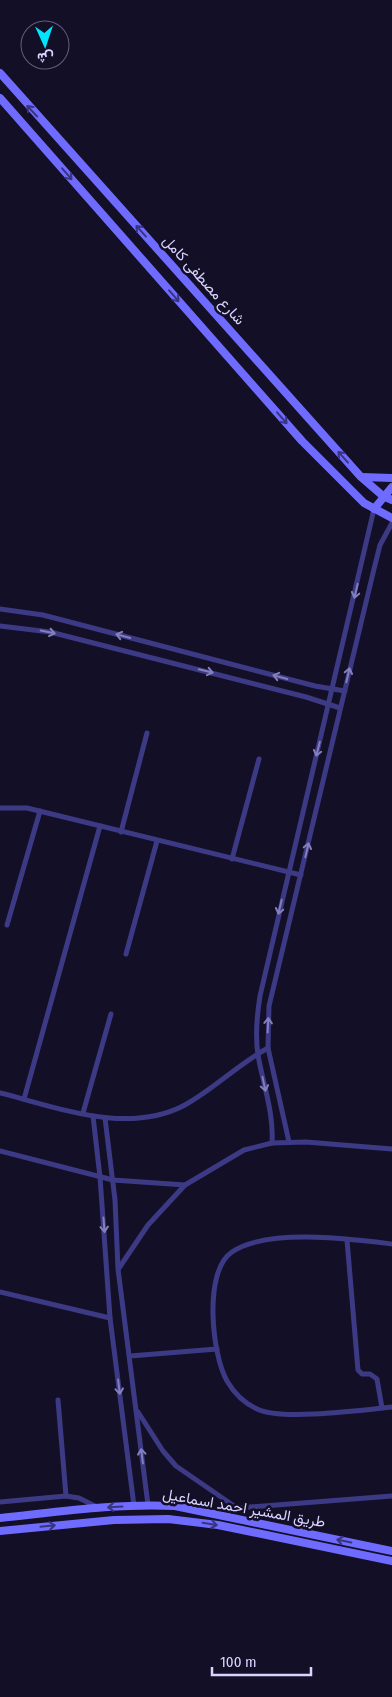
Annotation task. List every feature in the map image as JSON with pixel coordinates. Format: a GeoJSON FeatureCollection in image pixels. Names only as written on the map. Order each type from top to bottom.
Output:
{"type":"FeatureCollection","features":[{"type":"Feature","properties":{"kind":"street","name":"شارع مصطفى كامل"},"geometry":{"type":"LineString","coordinates":[[0,73],[361,477],[383,496],[392,500]]}},
{"type":"Feature","properties":{"kind":"street"},"geometry":{"type":"LineString","coordinates":[[0,98],[302,441],[352,492],[374,509],[392,518]]}},
{"type":"Feature","properties":{"kind":"street"},"geometry":{"type":"LineString","coordinates":[[361,477],[392,478]]}},
{"type":"Feature","properties":{"kind":"street"},"geometry":{"type":"LineString","coordinates":[[272,1143],[271,1114],[258,1053],[257,1022],[260,996],[328,705],[334,688],[374,509],[392,487]]}},
{"type":"Feature","properties":{"kind":"street"},"geometry":{"type":"LineString","coordinates":[[289,1142],[268,1048],[269,1006],[380,545],[392,523]]}},
{"type":"Feature","properties":{"kind":"street"},"geometry":{"type":"LineString","coordinates":[[362,566],[374,569]]}},
{"type":"Feature","properties":{"kind":"street"},"geometry":{"type":"LineString","coordinates":[[0,609],[43,615],[315,686],[344,691]]}},
{"type":"Feature","properties":{"kind":"street"},"geometry":{"type":"LineString","coordinates":[[0,626],[50,632],[306,696],[340,708]]}},
{"type":"Feature","properties":{"kind":"street"},"geometry":{"type":"LineString","coordinates":[[121,832],[146,733]]}},
{"type":"Feature","properties":{"kind":"street"},"geometry":{"type":"LineString","coordinates":[[232,859],[260,759]]}},
{"type":"Feature","properties":{"kind":"street"},"geometry":{"type":"LineString","coordinates":[[0,808],[27,808],[301,875]]}},
{"type":"Feature","properties":{"kind":"street"},"geometry":{"type":"LineString","coordinates":[[7,925],[40,811]]}},
{"type":"Feature","properties":{"kind":"street"},"geometry":{"type":"LineString","coordinates":[[24,1099],[100,826]]}},
{"type":"Feature","properties":{"kind":"street"},"geometry":{"type":"LineString","coordinates":[[126,954],[157,841]]}},
{"type":"Feature","properties":{"kind":"street"},"geometry":{"type":"LineString","coordinates":[[83,1113],[111,1014]]}},
{"type":"Feature","properties":{"kind":"street"},"geometry":{"type":"LineString","coordinates":[[0,1093],[106,1118],[121,1119],[163,1114],[183,1106],[258,1053],[268,1048]]}},
{"type":"Feature","properties":{"kind":"street"},"geometry":{"type":"LineString","coordinates":[[93,1116],[100,1177],[110,1318],[134,1506]]}},
{"type":"Feature","properties":{"kind":"street"},"geometry":{"type":"LineString","coordinates":[[106,1118],[113,1180],[118,1269],[152,1519]]}},
{"type":"Feature","properties":{"kind":"street"},"geometry":{"type":"LineString","coordinates":[[118,1269],[148,1225],[186,1184],[244,1150],[272,1143],[289,1142],[392,1149]]}},
{"type":"Feature","properties":{"kind":"street"},"geometry":{"type":"LineString","coordinates":[[0,1151],[113,1180],[186,1184]]}},
{"type":"Feature","properties":{"kind":"street"},"geometry":{"type":"LineString","coordinates":[[392,1244],[304,1236],[250,1244],[231,1252],[224,1259],[217,1276],[212,1303],[216,1349],[226,1379],[248,1404],[262,1411],[288,1414],[392,1408]]}},
{"type":"Feature","properties":{"kind":"street"},"geometry":{"type":"LineString","coordinates":[[347,1240],[358,1370],[362,1374],[370,1374],[377,1379],[382,1408]]}},
{"type":"Feature","properties":{"kind":"street"},"geometry":{"type":"LineString","coordinates":[[0,1292],[110,1318]]}},
{"type":"Feature","properties":{"kind":"street"},"geometry":{"type":"LineString","coordinates":[[130,1356],[216,1349]]}},
{"type":"Feature","properties":{"kind":"street"},"geometry":{"type":"LineString","coordinates":[[58,1400],[66,1496]]}},
{"type":"Feature","properties":{"kind":"street"},"geometry":{"type":"LineString","coordinates":[[136,1410],[163,1451],[176,1466],[237,1508],[392,1496]]}},
{"type":"Feature","properties":{"kind":"street"},"geometry":{"type":"LineString","coordinates":[[0,1502],[66,1496],[79,1498],[98,1508]]}},
{"type":"Feature","properties":{"kind":"street","name":"طريق المشير احمد اسماعيل"},"geometry":{"type":"LineString","coordinates":[[0,1518],[98,1508],[150,1505],[175,1506],[392,1551]]}},
{"type":"Feature","properties":{"kind":"street"},"geometry":{"type":"LineString","coordinates":[[234,1518],[237,1508]]}},
{"type":"Feature","properties":{"kind":"street","name":"طريق المشير احمد اسماعيل"},"geometry":{"type":"LineString","coordinates":[[0,1532],[98,1521],[152,1519],[218,1525],[392,1561]]}}]}
